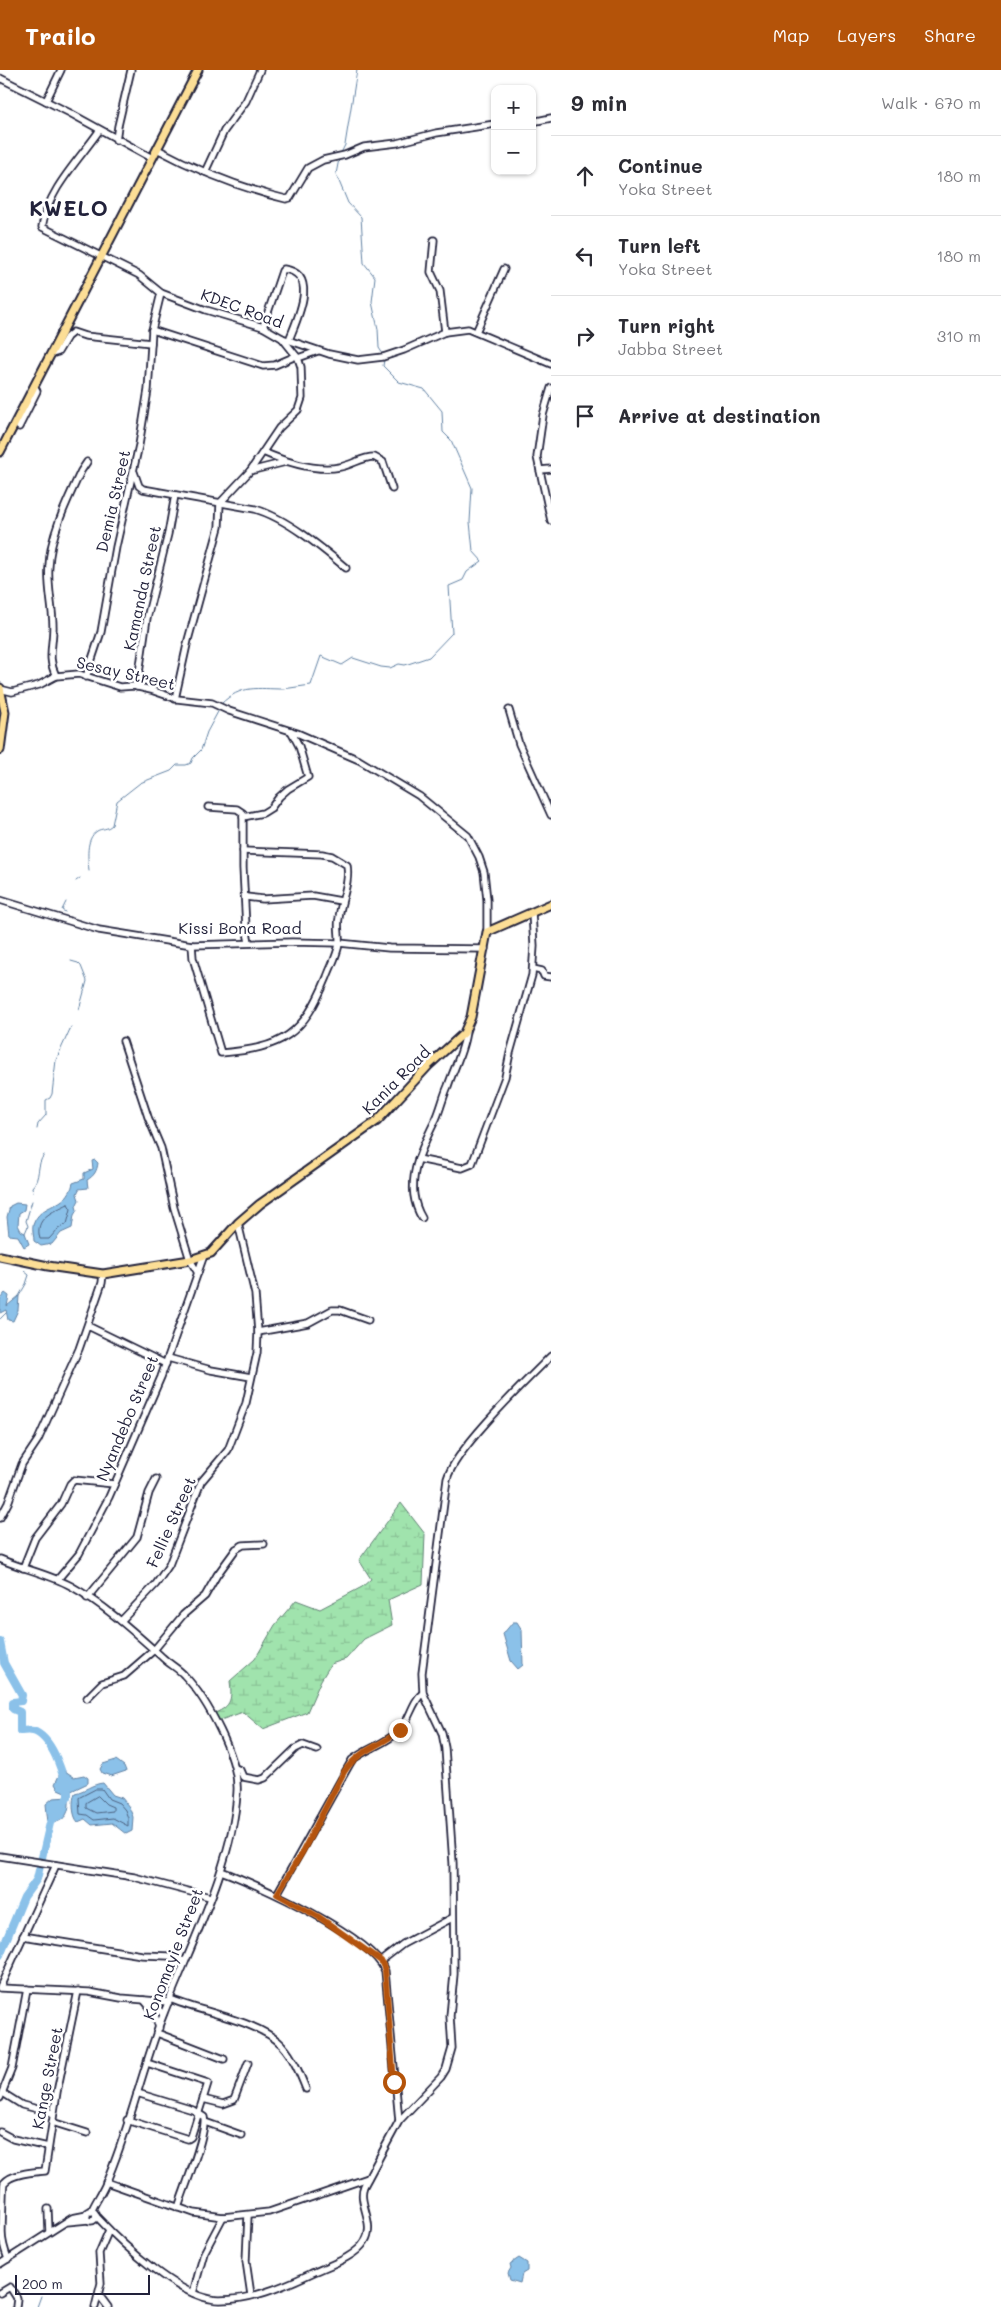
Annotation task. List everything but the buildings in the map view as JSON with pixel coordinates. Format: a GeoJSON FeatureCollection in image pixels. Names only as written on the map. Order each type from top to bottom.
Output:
{"type":"FeatureCollection","features":[{"type":"Feature","properties":{"kind":"main road"},"geometry":{"type":"LineString","coordinates":[[0,452],[198,70]]}},
{"type":"Feature","properties":{"kind":"main road"},"geometry":{"type":"LineString","coordinates":[[0,689],[5,719],[0,750]]}},
{"type":"Feature","properties":{"kind":"main road"},"geometry":{"type":"LineString","coordinates":[[487,932],[551,904]]}},
{"type":"Feature","properties":{"kind":"main road","name":"Kania Road"},"geometry":{"type":"LineString","coordinates":[[202,1258],[211,1253],[238,1223],[281,1189],[376,1121],[428,1066],[457,1041],[466,1029],[471,1017],[487,932]]}},
{"type":"Feature","properties":{"kind":"main road"},"geometry":{"type":"LineString","coordinates":[[0,1256],[24,1262],[103,1274],[202,1258]]}},
{"type":"Feature","properties":{"kind":"street"},"geometry":{"type":"LineString","coordinates":[[46,101],[61,70]]}},
{"type":"Feature","properties":{"kind":"street"},"geometry":{"type":"LineString","coordinates":[[116,140],[131,70]]}},
{"type":"Feature","properties":{"kind":"street"},"geometry":{"type":"LineString","coordinates":[[204,172],[224,131],[246,101],[260,70]]}},
{"type":"Feature","properties":{"kind":"street"},"geometry":{"type":"LineString","coordinates":[[0,78],[152,158]]}},
{"type":"Feature","properties":{"kind":"street"},"geometry":{"type":"LineString","coordinates":[[536,121],[551,118]]}},
{"type":"Feature","properties":{"kind":"street"},"geometry":{"type":"LineString","coordinates":[[157,149],[204,172],[249,189],[286,199],[290,198],[308,168],[323,160],[364,147],[397,143],[436,133],[491,125]]}},
{"type":"Feature","properties":{"kind":"street","name":"KDEC Road"},"geometry":{"type":"LineString","coordinates":[[99,131],[59,184],[44,215],[42,227],[139,275],[162,293],[206,310],[263,327],[282,338],[318,351],[358,360],[385,356],[446,332],[468,329],[476,332]]}},
{"type":"Feature","properties":{"kind":"street"},"geometry":{"type":"LineString","coordinates":[[434,240],[431,272],[440,291],[446,332]]}},
{"type":"Feature","properties":{"kind":"street"},"geometry":{"type":"LineString","coordinates":[[504,269],[476,332],[551,364]]}},
{"type":"Feature","properties":{"kind":"street"},"geometry":{"type":"LineString","coordinates":[[263,327],[282,270],[292,271],[302,278],[304,287],[303,301],[289,340]]}},
{"type":"Feature","properties":{"kind":"street","name":"Demia Street"},"geometry":{"type":"LineString","coordinates":[[86,677],[101,632],[116,547],[144,420],[152,330],[162,293]]}},
{"type":"Feature","properties":{"kind":"street"},"geometry":{"type":"LineString","coordinates":[[152,330],[263,366],[275,365],[318,351]]}},
{"type":"Feature","properties":{"kind":"street"},"geometry":{"type":"LineString","coordinates":[[51,354],[58,352],[67,337],[73,332],[85,336],[151,343]]}},
{"type":"Feature","properties":{"kind":"street"},"geometry":{"type":"LineString","coordinates":[[175,699],[188,640],[219,527],[220,503],[250,471],[279,428],[298,410],[302,398],[301,366],[297,357],[282,338]]}},
{"type":"Feature","properties":{"kind":"street"},"geometry":{"type":"LineString","coordinates":[[19,427],[36,398],[38,391],[34,386]]}},
{"type":"Feature","properties":{"kind":"street"},"geometry":{"type":"LineString","coordinates":[[551,388],[542,415],[536,457],[551,521]]}},
{"type":"Feature","properties":{"kind":"street"},"geometry":{"type":"LineString","coordinates":[[263,452],[286,462],[317,467],[340,467],[374,457],[384,462],[392,489]]}},
{"type":"Feature","properties":{"kind":"street"},"geometry":{"type":"LineString","coordinates":[[56,676],[50,663],[53,626],[49,580],[51,547],[76,482],[88,462]]}},
{"type":"Feature","properties":{"kind":"street"},"geometry":{"type":"LineString","coordinates":[[250,471],[286,462]]}},
{"type":"Feature","properties":{"kind":"street"},"geometry":{"type":"LineString","coordinates":[[540,470],[551,469]]}},
{"type":"Feature","properties":{"kind":"street"},"geometry":{"type":"LineString","coordinates":[[134,470],[141,488],[255,509],[273,516],[330,554],[346,568]]}},
{"type":"Feature","properties":{"kind":"street","name":"Kamanda Street"},"geometry":{"type":"LineString","coordinates":[[137,687],[147,618],[168,534],[175,494]]}},
{"type":"Feature","properties":{"kind":"street","name":"Sesay Street"},"geometry":{"type":"LineString","coordinates":[[0,689],[12,692],[39,685],[56,676],[66,674],[86,677],[120,687],[137,687],[175,699],[212,703],[290,731],[359,760],[419,796],[461,829],[475,848],[483,870],[488,900],[487,932]]}},
{"type":"Feature","properties":{"kind":"street"},"geometry":{"type":"LineString","coordinates":[[509,710],[519,744],[551,815]]}},
{"type":"Feature","properties":{"kind":"street"},"geometry":{"type":"LineString","coordinates":[[243,817],[263,814],[288,789],[308,777],[299,746],[290,731]]}},
{"type":"Feature","properties":{"kind":"street"},"geometry":{"type":"LineString","coordinates":[[208,807],[241,810],[243,817],[246,927],[249,942]]}},
{"type":"Feature","properties":{"kind":"street"},"geometry":{"type":"LineString","coordinates":[[192,944],[194,958],[221,1053],[248,1051],[276,1044],[294,1032],[318,998],[339,943],[338,921],[341,901],[348,883],[348,871],[345,862],[322,854],[243,851]]}},
{"type":"Feature","properties":{"kind":"street"},"geometry":{"type":"LineString","coordinates":[[246,897],[313,896],[341,901]]}},
{"type":"Feature","properties":{"kind":"street","name":"Kissi Bona Road"},"geometry":{"type":"LineString","coordinates":[[0,900],[100,930],[192,944],[249,942],[339,943],[389,948],[485,949]]}},
{"type":"Feature","properties":{"kind":"street"},"geometry":{"type":"LineString","coordinates":[[418,1160],[462,1168],[472,1164],[505,1077],[533,969],[532,913]]}},
{"type":"Feature","properties":{"kind":"street"},"geometry":{"type":"LineString","coordinates":[[533,969],[542,971],[544,976],[551,977]]}},
{"type":"Feature","properties":{"kind":"street"},"geometry":{"type":"LineString","coordinates":[[422,1218],[413,1192],[418,1160],[424,1142],[439,1113],[465,1041],[466,1029]]}},
{"type":"Feature","properties":{"kind":"street"},"geometry":{"type":"LineString","coordinates":[[124,1041],[160,1148],[174,1208],[190,1260],[198,1273]]}},
{"type":"Feature","properties":{"kind":"street","name":"Fellie Street"},"geometry":{"type":"LineString","coordinates":[[121,1621],[156,1584],[169,1565],[201,1482],[228,1450],[246,1403],[256,1353],[258,1332],[250,1264],[238,1223]]}},
{"type":"Feature","properties":{"kind":"street","name":"Nyandebo Street"},"geometry":{"type":"LineString","coordinates":[[58,1580],[79,1554],[114,1484],[167,1361],[202,1258]]}},
{"type":"Feature","properties":{"kind":"street"},"geometry":{"type":"LineString","coordinates":[[0,1518],[8,1503],[22,1464],[38,1440],[88,1326],[103,1274]]}},
{"type":"Feature","properties":{"kind":"street"},"geometry":{"type":"LineString","coordinates":[[258,1332],[308,1323],[332,1310],[340,1310],[368,1320]]}},
{"type":"Feature","properties":{"kind":"street"},"geometry":{"type":"LineString","coordinates":[[88,1326],[167,1361],[251,1377]]}},
{"type":"Feature","properties":{"kind":"street"},"geometry":{"type":"LineString","coordinates":[[0,2264],[49,2232],[78,2216],[91,2216],[173,2283],[219,2304],[277,2289],[339,2260],[360,2247],[368,2233],[362,2190],[399,2121],[441,2077],[452,2048],[450,2016],[454,1974],[453,1863],[447,1762],[442,1733],[423,1693],[422,1673],[450,1468],[494,1416],[551,1356]]}},
{"type":"Feature","properties":{"kind":"street"},"geometry":{"type":"LineString","coordinates":[[87,1598],[137,1537],[146,1502],[156,1479]]}},
{"type":"Feature","properties":{"kind":"street"},"geometry":{"type":"LineString","coordinates":[[23,1568],[35,1538],[61,1504],[70,1484],[74,1480],[114,1484]]}},
{"type":"Feature","properties":{"kind":"street"},"geometry":{"type":"LineString","coordinates":[[87,1698],[102,1683],[124,1676],[154,1650],[183,1615],[205,1596],[236,1548],[243,1545],[264,1544]]}},
{"type":"Feature","properties":{"kind":"street","name":"Konomayie Street"},"geometry":{"type":"LineString","coordinates":[[0,1559],[58,1580],[87,1598],[121,1621],[183,1673],[203,1698],[235,1768],[237,1793],[231,1832],[221,1871],[163,2014],[106,2182],[91,2216]]}},
{"type":"Feature","properties":{"kind":"street"},"geometry":{"type":"LineString","coordinates":[[277,1894],[302,1853],[352,1760],[360,1753],[389,1739],[400,1730],[410,1717],[418,1698],[423,1693]]}},
{"type":"Feature","properties":{"kind":"street"},"geometry":{"type":"LineString","coordinates":[[235,1768],[240,1770],[243,1777],[259,1780],[265,1778],[295,1749],[302,1745],[317,1750]]}},
{"type":"Feature","properties":{"kind":"street"},"geometry":{"type":"LineString","coordinates":[[0,1856],[134,1877],[210,1898]]}},
{"type":"Feature","properties":{"kind":"street"},"geometry":{"type":"LineString","coordinates":[[56,1865],[0,1988],[78,1991],[147,2000],[169,2000],[251,2026],[274,2038],[287,2051],[306,2089]]}},
{"type":"Feature","properties":{"kind":"street"},"geometry":{"type":"LineString","coordinates":[[221,1871],[277,1894],[319,1917],[381,1961],[385,1970],[399,2121]]}},
{"type":"Feature","properties":{"kind":"street"},"geometry":{"type":"LineString","coordinates":[[381,1961],[403,1944],[452,1918]]}},
{"type":"Feature","properties":{"kind":"street"},"geometry":{"type":"LineString","coordinates":[[23,1936],[142,1955],[168,1956],[185,1961]]}},
{"type":"Feature","properties":{"kind":"street"},"geometry":{"type":"LineString","coordinates":[[27,1989],[12,2068],[1,2095],[22,2105],[53,2113]]}},
{"type":"Feature","properties":{"kind":"street","name":"Kange Street"},"geometry":{"type":"LineString","coordinates":[[1,2234],[2,2186],[5,2182],[25,2174],[45,2171],[53,2113],[78,1991]]}},
{"type":"Feature","properties":{"kind":"street"},"geometry":{"type":"LineString","coordinates":[[147,2000],[163,2014]]}},
{"type":"Feature","properties":{"kind":"street"},"geometry":{"type":"LineString","coordinates":[[147,2000],[154,2012],[158,2030],[224,2059]]}},
{"type":"Feature","properties":{"kind":"street"},"geometry":{"type":"LineString","coordinates":[[128,2120],[190,2139],[199,2112],[208,2083],[147,2063]]}},
{"type":"Feature","properties":{"kind":"street"},"geometry":{"type":"LineString","coordinates":[[203,2099],[223,2104],[234,2100],[248,2063]]}},
{"type":"Feature","properties":{"kind":"street"},"geometry":{"type":"LineString","coordinates":[[137,2093],[199,2112],[204,2117],[205,2122],[178,2208]]}},
{"type":"Feature","properties":{"kind":"street"},"geometry":{"type":"LineString","coordinates":[[52,2122],[87,2133]]}},
{"type":"Feature","properties":{"kind":"street"},"geometry":{"type":"LineString","coordinates":[[205,2122],[241,2135]]}},
{"type":"Feature","properties":{"kind":"street"},"geometry":{"type":"LineString","coordinates":[[0,2132],[13,2139],[48,2147]]}},
{"type":"Feature","properties":{"kind":"street"},"geometry":{"type":"LineString","coordinates":[[106,2182],[207,2217],[223,2217],[280,2209],[368,2178]]}},
{"type":"Feature","properties":{"kind":"street"},"geometry":{"type":"LineString","coordinates":[[48,2209],[49,2232]]}},
{"type":"Feature","properties":{"kind":"street"},"geometry":{"type":"LineString","coordinates":[[248,2215],[246,2261],[251,2295]]}},
{"type":"Feature","properties":{"kind":"street"},"geometry":{"type":"LineString","coordinates":[[193,2292],[204,2253],[223,2217]]}},
{"type":"Feature","properties":{"kind":"street"},"geometry":{"type":"LineString","coordinates":[[95,2307],[101,2283],[99,2253],[107,2228]]}},
{"type":"Feature","properties":{"kind":"street"},"geometry":{"type":"LineString","coordinates":[[1,2234],[8,2259]]}},
{"type":"Feature","properties":{"kind":"street"},"geometry":{"type":"LineString","coordinates":[[0,2293],[10,2287],[17,2298],[16,2307]]}},
{"type":"Feature","properties":{"kind":"street"},"geometry":{"type":"LineString","coordinates":[[99,2295],[108,2307]]}},
{"type":"Feature","properties":{"kind":"street"},"geometry":{"type":"LineString","coordinates":[[234,2299],[238,2307]]}},
{"type":"Feature","properties":{"kind":"green space"},"geometry":{"type":"Polygon","coordinates":[[[401,1503],[425,1534],[423,1584],[388,1600],[392,1625],[364,1639],[346,1659],[331,1664],[321,1680],[307,1712],[263,1729],[243,1712],[218,1721],[215,1713],[225,1707],[230,1701],[230,1681],[255,1659],[275,1625],[296,1600],[320,1609],[362,1587],[371,1579],[359,1560],[401,1503]]]}},
{"type":"Feature","properties":{"kind":"water"},"geometry":{"type":"Polygon","coordinates":[[[95,1160],[98,1166],[93,1175],[87,1180],[88,1188],[79,1189],[77,1194],[79,1200],[72,1228],[61,1233],[52,1244],[41,1246],[34,1241],[33,1225],[37,1217],[65,1198],[70,1192],[73,1183],[84,1179],[84,1173],[93,1169],[92,1161],[95,1160]]]}},
{"type":"Feature","properties":{"kind":"water"},"geometry":{"type":"Polygon","coordinates":[[[16,1203],[25,1204],[24,1210],[19,1213],[18,1225],[21,1231],[25,1233],[29,1244],[24,1247],[18,1236],[9,1235],[7,1217],[10,1206],[16,1203]]]}},
{"type":"Feature","properties":{"kind":"water"},"geometry":{"type":"Polygon","coordinates":[[[5,1293],[9,1296],[7,1306],[19,1296],[18,1310],[13,1321],[8,1320],[6,1310],[0,1313],[0,1299],[5,1293]]]}},
{"type":"Feature","properties":{"kind":"water"},"geometry":{"type":"Polygon","coordinates":[[[513,1622],[517,1622],[522,1630],[523,1665],[518,1669],[511,1661],[503,1634],[513,1622]]]}},
{"type":"Feature","properties":{"kind":"water"},"geometry":{"type":"Polygon","coordinates":[[[116,1760],[124,1766],[126,1771],[111,1776],[102,1773],[100,1769],[103,1764],[116,1760]]]}},
{"type":"Feature","properties":{"kind":"water"},"geometry":{"type":"Polygon","coordinates":[[[62,1769],[74,1777],[84,1775],[88,1778],[88,1783],[67,1793],[58,1789],[55,1784],[62,1769]]]}},
{"type":"Feature","properties":{"kind":"water"},"geometry":{"type":"Polygon","coordinates":[[[103,1783],[113,1795],[122,1798],[129,1807],[133,1817],[132,1831],[126,1834],[112,1823],[92,1825],[85,1819],[78,1822],[76,1819],[73,1808],[75,1793],[103,1783]]]}},
{"type":"Feature","properties":{"kind":"water"},"geometry":{"type":"Polygon","coordinates":[[[69,1797],[69,1807],[66,1816],[59,1821],[48,1823],[46,1804],[53,1798],[69,1797]]]}},
{"type":"Feature","properties":{"kind":"water"},"geometry":{"type":"Polygon","coordinates":[[[519,2258],[527,2263],[527,2271],[522,2274],[520,2283],[510,2280],[508,2273],[511,2268],[510,2264],[519,2258]]]}},
{"type":"Feature","properties":{"kind":"waterway"},"geometry":{"type":"LineString","coordinates":[[341,153],[345,145],[357,70]]}},
{"type":"Feature","properties":{"kind":"waterway"},"geometry":{"type":"LineString","coordinates":[[339,159],[336,174],[348,203],[361,217],[364,263],[375,277],[372,302],[378,329],[379,348],[383,354]]}},
{"type":"Feature","properties":{"kind":"waterway"},"geometry":{"type":"LineString","coordinates":[[221,704],[243,690],[258,688],[283,689],[311,685],[321,656],[342,665],[353,658],[381,667],[390,668],[399,664],[405,665],[429,657],[452,633],[449,586],[463,580],[467,572],[482,561],[473,551],[470,522],[472,488],[451,440],[443,432],[442,411],[424,389],[399,382],[383,366],[384,360]]}},
{"type":"Feature","properties":{"kind":"waterway"},"geometry":{"type":"LineString","coordinates":[[89,871],[89,844],[97,831],[112,825],[117,801],[140,783],[171,771],[177,765],[191,763],[201,750],[207,732],[220,708]]}},
{"type":"Feature","properties":{"kind":"waterway"},"geometry":{"type":"LineString","coordinates":[[76,881],[80,878]]}},
{"type":"Feature","properties":{"kind":"waterway"},"geometry":{"type":"LineString","coordinates":[[65,912],[62,910],[66,902]]}},
{"type":"Feature","properties":{"kind":"waterway"},"geometry":{"type":"LineString","coordinates":[[71,961],[81,966],[87,981],[79,1010]]}},
{"type":"Feature","properties":{"kind":"waterway"},"geometry":{"type":"LineString","coordinates":[[37,1129],[38,1124],[46,1115],[46,1100],[52,1094],[56,1060],[71,1027]]}},
{"type":"Feature","properties":{"kind":"waterway"},"geometry":{"type":"LineString","coordinates":[[33,1192],[32,1187],[37,1180],[40,1163],[44,1155]]}},
{"type":"Feature","properties":{"kind":"waterway"},"geometry":{"type":"LineString","coordinates":[[25,1233],[28,1226],[26,1221],[32,1201]]}},
{"type":"Feature","properties":{"kind":"waterway"},"geometry":{"type":"LineString","coordinates":[[19,1296],[29,1275],[24,1271]]}},
{"type":"Feature","properties":{"kind":"waterway"},"geometry":{"type":"LineString","coordinates":[[0,1319],[6,1313]]}},
{"type":"Feature","properties":{"kind":"waterway"},"geometry":{"type":"LineString","coordinates":[[0,1642],[4,1663],[22,1695],[21,1701],[13,1702],[13,1709],[20,1712],[20,1731],[33,1731],[40,1735],[52,1748],[68,1792],[68,1797],[63,1804]]}},
{"type":"Feature","properties":{"kind":"waterway"},"geometry":{"type":"LineString","coordinates":[[0,1955],[24,1897],[37,1879],[50,1823],[55,1816]]}},
{"type":"Feature","properties":{"kind":"waterway"},"geometry":{"type":"LineString","coordinates":[[37,2307],[41,2296]]}},
{"type":"Feature","properties":{"kind":"district","name":"KWELO"},"geometry":{"type":"Point","coordinates":[69,209]}},
{"type":"Feature","properties":{"kind":"route"},"geometry":{"type":"LineString","coordinates":[[394,2082],[385,1970],[381,1961],[350,1937],[319,1917],[277,1894],[302,1853],[352,1760],[360,1753],[389,1739],[400,1730]]}}]}
